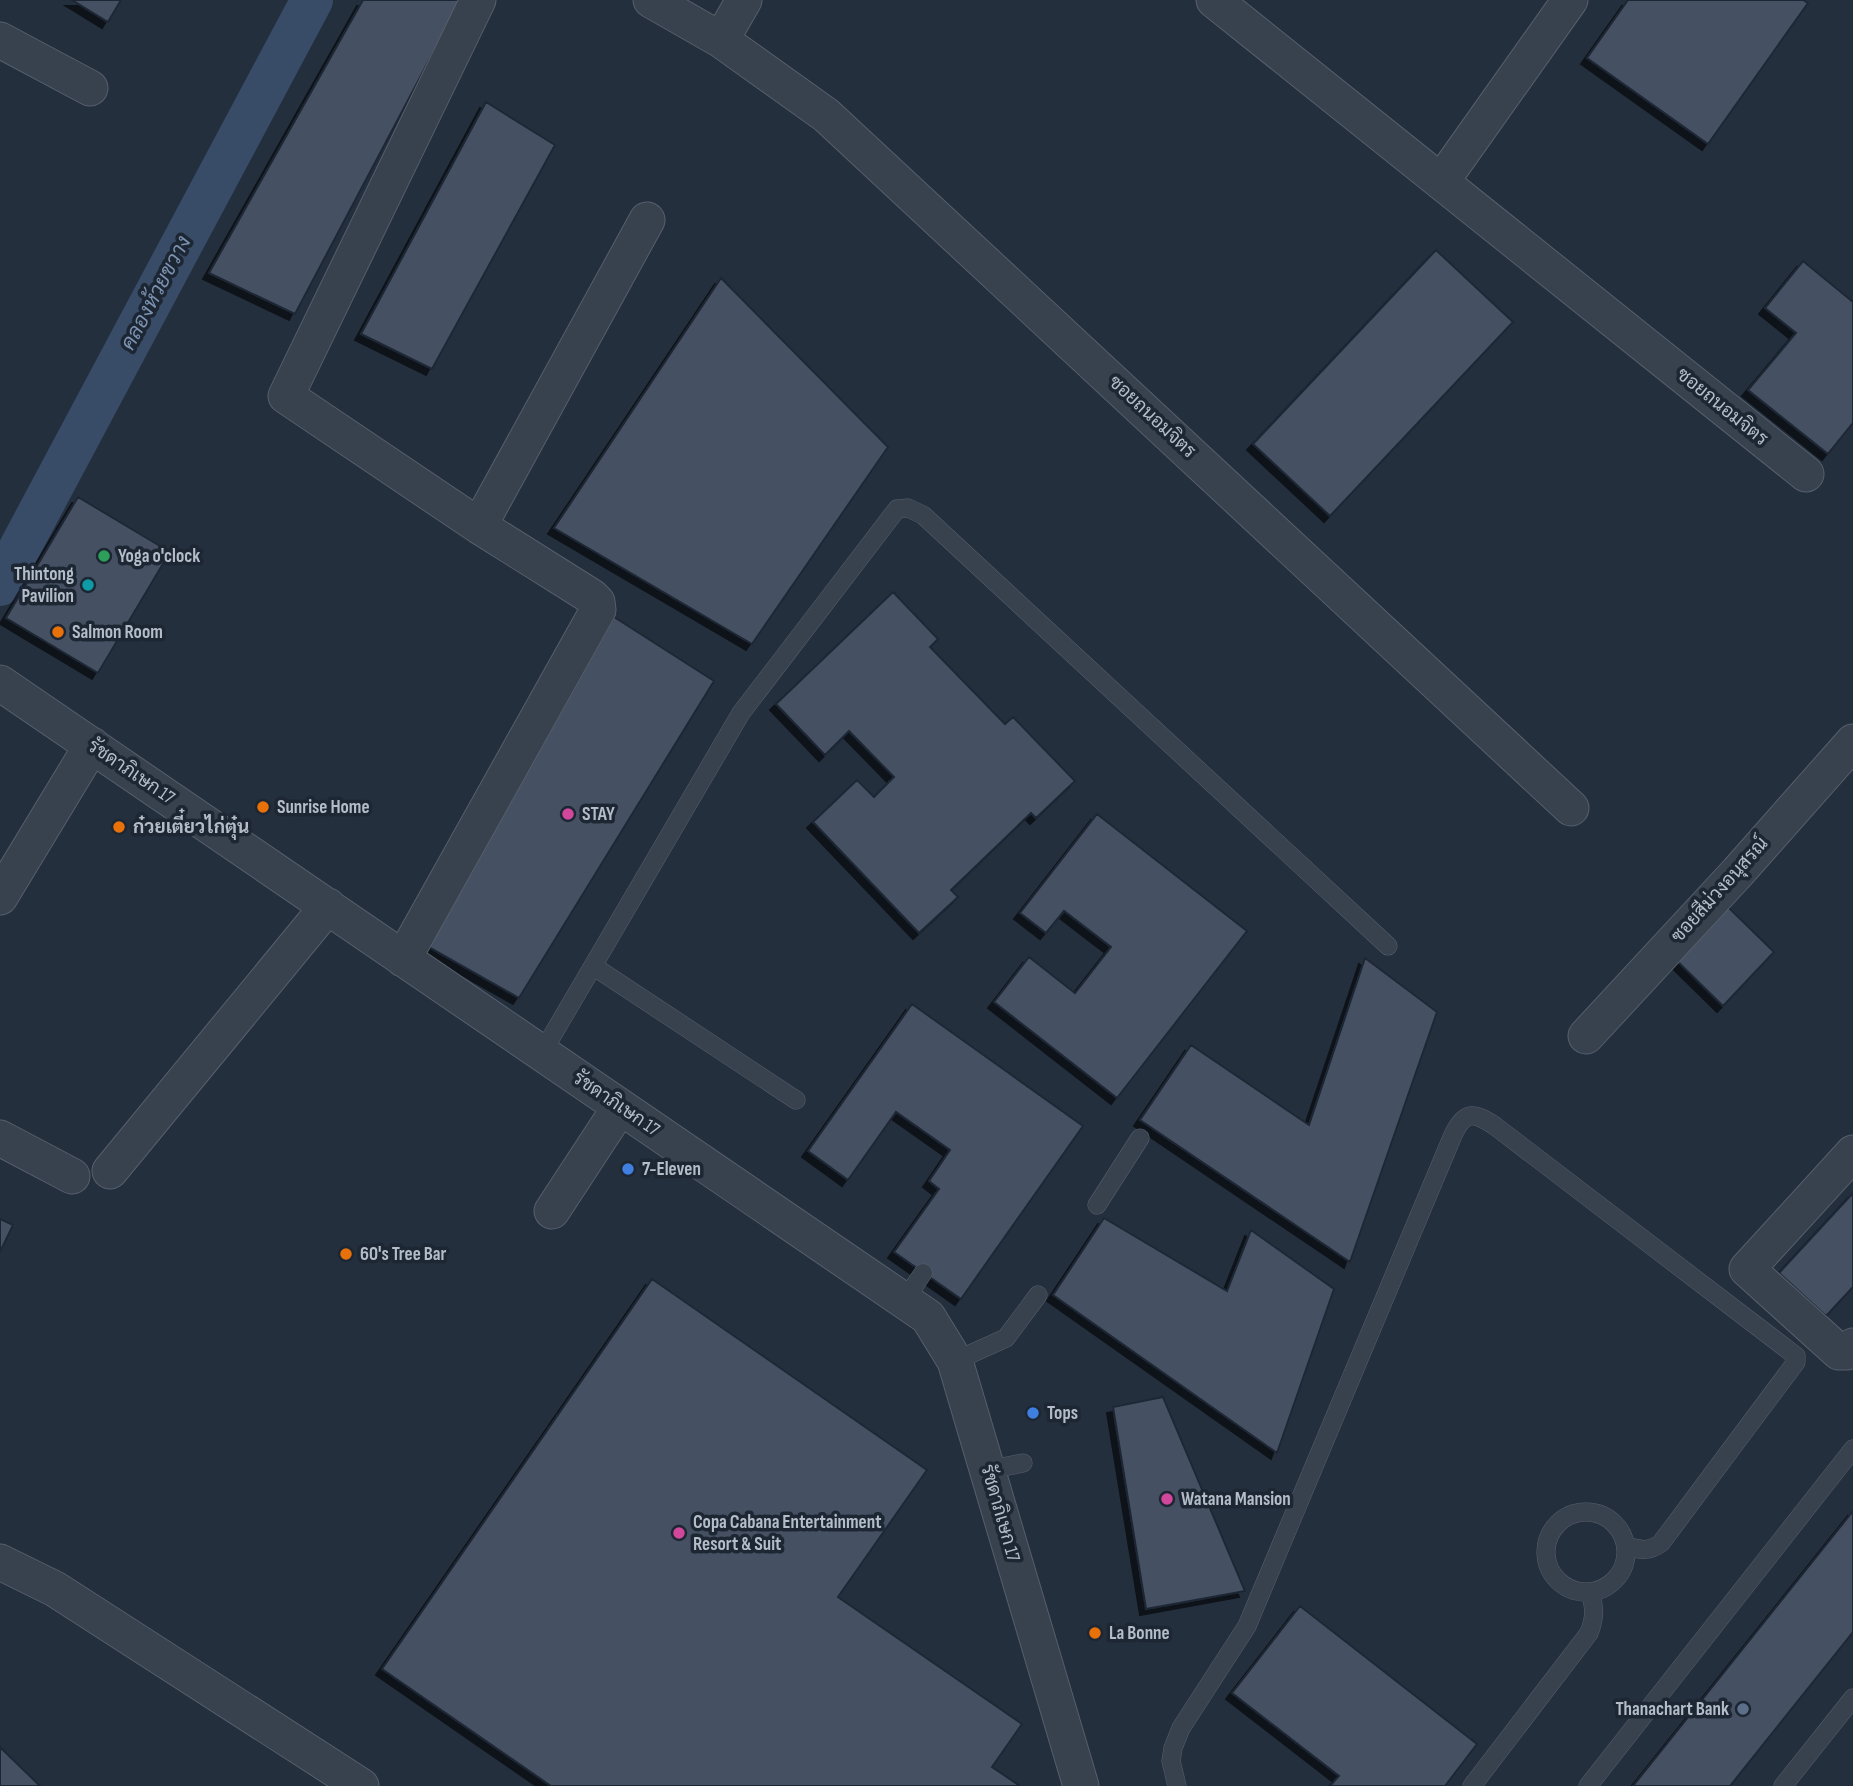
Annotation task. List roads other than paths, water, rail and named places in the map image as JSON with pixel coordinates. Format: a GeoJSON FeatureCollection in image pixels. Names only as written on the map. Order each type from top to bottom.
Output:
{"type":"FeatureCollection","features":[{"type":"Feature","properties":{"kind":"street"},"geometry":{"type":"LineString","coordinates":[[403,959],[598,610],[597,602],[592,597],[479,526],[286,396],[478,0]]}},
{"type":"Feature","properties":{"kind":"street","name":"ซอยถนอมจิตร"},"geometry":{"type":"LineString","coordinates":[[651,0],[721,40],[826,115],[1571,808]]}},
{"type":"Feature","properties":{"kind":"street"},"geometry":{"type":"LineString","coordinates":[[721,40],[744,0]]}},
{"type":"Feature","properties":{"kind":"street","name":"ซอยถนอมจิตร"},"geometry":{"type":"LineString","coordinates":[[1214,0],[1806,474]]}},
{"type":"Feature","properties":{"kind":"street"},"geometry":{"type":"LineString","coordinates":[[1441,182],[1570,0]]}},
{"type":"Feature","properties":{"kind":"street"},"geometry":{"type":"LineString","coordinates":[[0,40],[90,88]]}},
{"type":"Feature","properties":{"kind":"street"},"geometry":{"type":"LineString","coordinates":[[479,526],[647,220]]}},
{"type":"Feature","properties":{"kind":"street","name":"รัชดาภิเษก 17"},"geometry":{"type":"LineString","coordinates":[[0,683],[620,1107],[914,1287],[928,1317],[955,1361],[1081,1786]]}},
{"type":"Feature","properties":{"kind":"street","name":"ซอยสีม่วงอนุสรณ์"},"geometry":{"type":"LineString","coordinates":[[1586,1036],[1738,872],[1853,742]]}},
{"type":"Feature","properties":{"kind":"street"},"geometry":{"type":"LineString","coordinates":[[0,897],[92,745]]}},
{"type":"Feature","properties":{"kind":"street"},"geometry":{"type":"LineString","coordinates":[[110,1171],[328,906]]}},
{"type":"Feature","properties":{"kind":"street"},"geometry":{"type":"LineString","coordinates":[[552,1211],[620,1107]]}},
{"type":"Feature","properties":{"kind":"street"},"geometry":{"type":"LineString","coordinates":[[0,1138],[72,1176]]}},
{"type":"Feature","properties":{"kind":"street"},"geometry":{"type":"LineString","coordinates":[[1853,1153],[1747,1269],[1839,1352],[1847,1352],[1853,1346]]}},
{"type":"Feature","properties":{"kind":"street"},"geometry":{"type":"LineString","coordinates":[[0,1562],[55,1589],[361,1786]]}},
{"type":"Feature","properties":{"kind":"lane"},"geometry":{"type":"LineString","coordinates":[[542,1053],[741,713],[897,509],[908,508],[923,515],[1388,946]]}},
{"type":"Feature","properties":{"kind":"lane"},"geometry":{"type":"LineString","coordinates":[[593,966],[796,1100]]}},
{"type":"Feature","properties":{"kind":"lane"},"geometry":{"type":"LineString","coordinates":[[1177,1786],[1171,1761],[1181,1728],[1247,1626],[1453,1135],[1463,1118],[1468,1115],[1477,1115],[1495,1126],[1797,1356],[1796,1362],[1661,1543],[1652,1549],[1640,1550],[1626,1546]]}},
{"type":"Feature","properties":{"kind":"lane"},"geometry":{"type":"LineString","coordinates":[[1097,1205],[1140,1138]]}},
{"type":"Feature","properties":{"kind":"lane"},"geometry":{"type":"LineString","coordinates":[[955,1361],[1006,1338],[1038,1295]]}},
{"type":"Feature","properties":{"kind":"lane"},"geometry":{"type":"LineString","coordinates":[[1588,1786],[1853,1449]]}},
{"type":"Feature","properties":{"kind":"lane"},"geometry":{"type":"LineString","coordinates":[[987,1470],[1023,1463]]}},
{"type":"Feature","properties":{"kind":"lane"},"geometry":{"type":"LineString","coordinates":[[1578,1512],[1592,1512],[1615,1524],[1626,1546],[1621,1571],[1613,1581],[1590,1592],[1577,1591],[1554,1577],[1547,1564],[1545,1551],[1548,1537],[1555,1526],[1566,1516],[1578,1512]]}},
{"type":"Feature","properties":{"kind":"lane"},"geometry":{"type":"LineString","coordinates":[[1472,1786],[1589,1633],[1594,1619],[1594,1604],[1590,1592]]}},
{"type":"Feature","properties":{"kind":"lane"},"geometry":{"type":"LineString","coordinates":[[1783,1786],[1853,1698]]}},
{"type":"Feature","properties":{"kind":"waterway","name":"คลองห้วยขวาง"},"geometry":{"type":"LineString","coordinates":[[0,585],[312,0]]}},
{"type":"Feature","properties":{"kind":"place","name":"Yoga o'clock"},"geometry":{"type":"Point","coordinates":[104,556]}},
{"type":"Feature","properties":{"kind":"place","name":"Thintong Pavilion"},"geometry":{"type":"Point","coordinates":[88,585]}},
{"type":"Feature","properties":{"kind":"place","name":"Salmon Room"},"geometry":{"type":"Point","coordinates":[58,632]}},
{"type":"Feature","properties":{"kind":"place","name":"Sunrise Home"},"geometry":{"type":"Point","coordinates":[263,807]}},
{"type":"Feature","properties":{"kind":"place","name":"STAY"},"geometry":{"type":"Point","coordinates":[568,814]}},
{"type":"Feature","properties":{"kind":"place","name":"ก๋วยเตี๋ยวไก่ตุ๋น"},"geometry":{"type":"Point","coordinates":[119,827]}},
{"type":"Feature","properties":{"kind":"place","name":"7-Eleven"},"geometry":{"type":"Point","coordinates":[628,1169]}},
{"type":"Feature","properties":{"kind":"place","name":"60's Tree Bar"},"geometry":{"type":"Point","coordinates":[346,1254]}},
{"type":"Feature","properties":{"kind":"place","name":"Tops"},"geometry":{"type":"Point","coordinates":[1033,1413]}},
{"type":"Feature","properties":{"kind":"place","name":"Watana Mansion"},"geometry":{"type":"Point","coordinates":[1167,1499]}},
{"type":"Feature","properties":{"kind":"place","name":"Copa Cabana Entertainment Resort & Suit"},"geometry":{"type":"Point","coordinates":[679,1533]}},
{"type":"Feature","properties":{"kind":"place","name":"La Bonne"},"geometry":{"type":"Point","coordinates":[1095,1633]}},
{"type":"Feature","properties":{"kind":"place","name":"Thanachart Bank"},"geometry":{"type":"Point","coordinates":[1743,1709]}}]}
